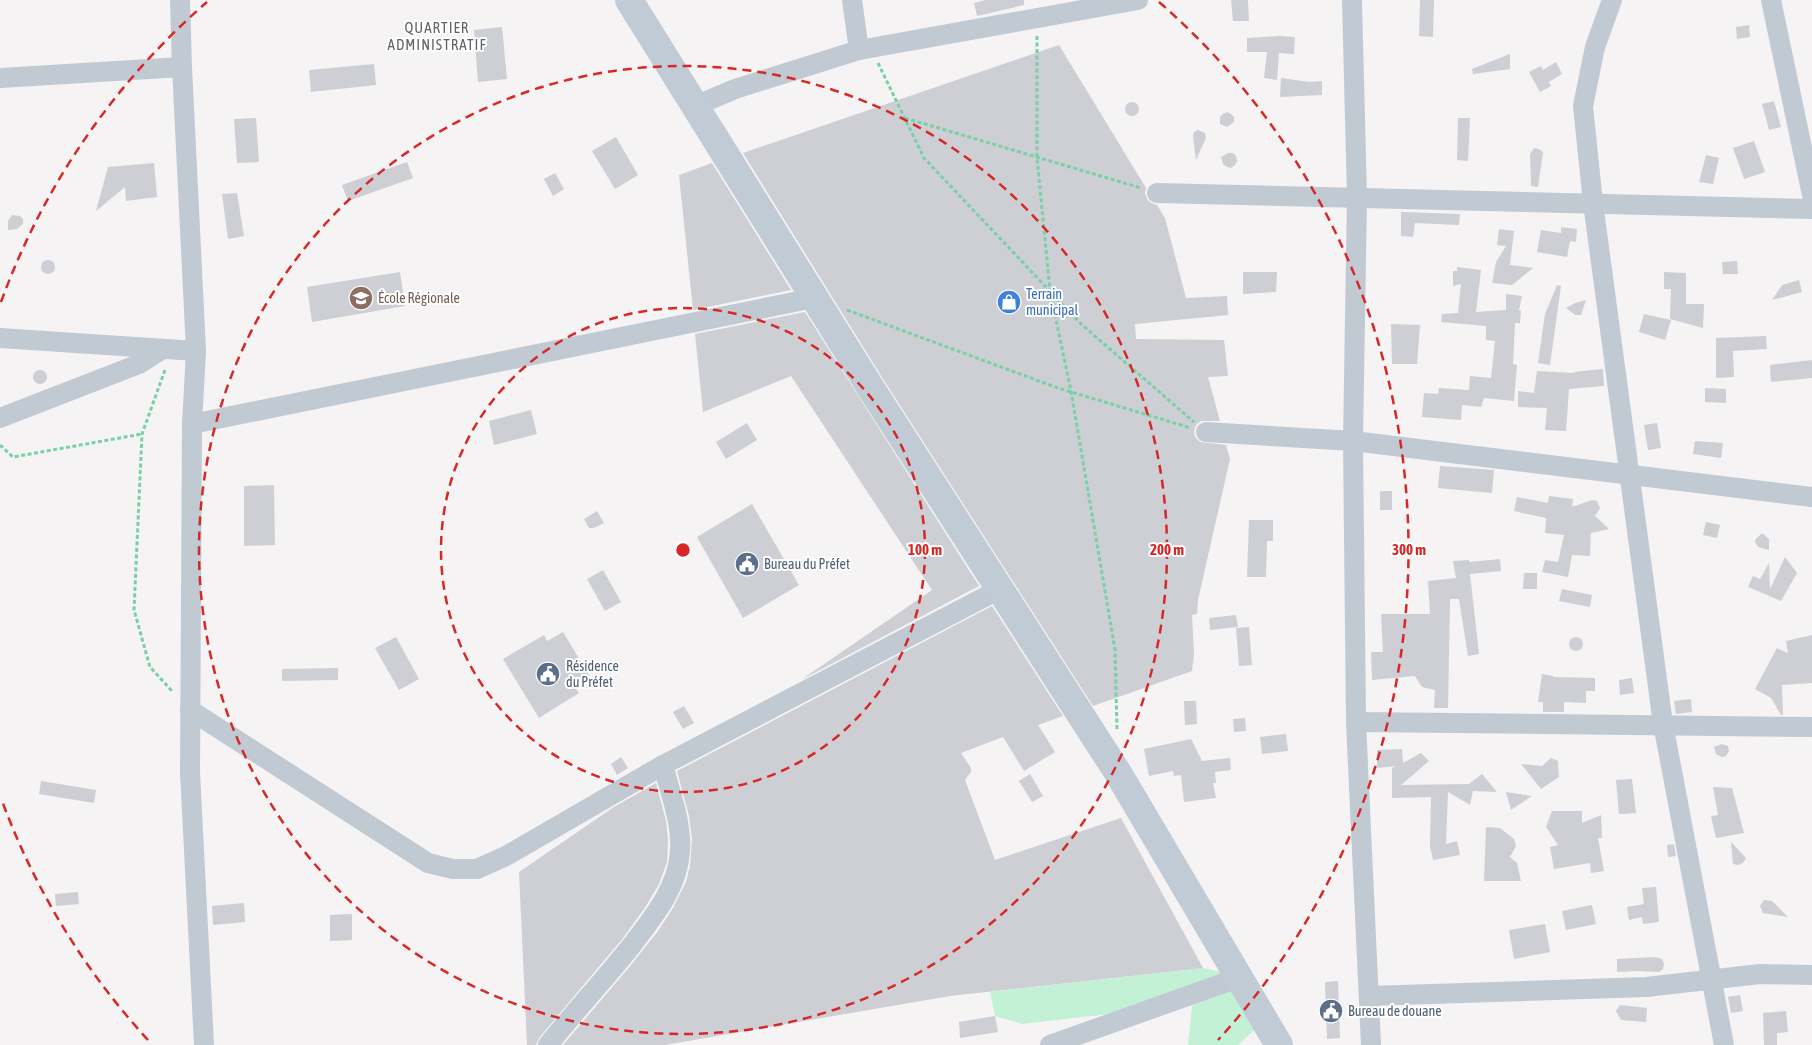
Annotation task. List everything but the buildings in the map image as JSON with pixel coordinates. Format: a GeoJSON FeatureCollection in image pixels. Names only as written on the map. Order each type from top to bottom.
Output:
{"type":"FeatureCollection","features":[{"type":"Feature","properties":{"kind":"main road"},"geometry":{"type":"LineString","coordinates":[[629,0],[814,298],[1123,781],[1279,1045]]}},
{"type":"Feature","properties":{"kind":"street"},"geometry":{"type":"LineString","coordinates":[[180,0],[196,351],[192,424],[190,772],[204,1045]]}},
{"type":"Feature","properties":{"kind":"street"},"geometry":{"type":"LineString","coordinates":[[852,0],[865,49]]}},
{"type":"Feature","properties":{"kind":"street"},"geometry":{"type":"LineString","coordinates":[[695,106],[735,90],[865,49],[1138,0]]}},
{"type":"Feature","properties":{"kind":"street"},"geometry":{"type":"LineString","coordinates":[[1352,0],[1357,197],[1353,441],[1356,722],[1371,1045]]}},
{"type":"Feature","properties":{"kind":"street"},"geometry":{"type":"LineString","coordinates":[[1612,0],[1595,46],[1583,106],[1593,203],[1663,724],[1724,1045]]}},
{"type":"Feature","properties":{"kind":"street"},"geometry":{"type":"LineString","coordinates":[[1771,0],[1812,195]]}},
{"type":"Feature","properties":{"kind":"street"},"geometry":{"type":"LineString","coordinates":[[0,78],[182,67]]}},
{"type":"Feature","properties":{"kind":"street"},"geometry":{"type":"LineString","coordinates":[[1157,193],[1812,209]]}},
{"type":"Feature","properties":{"kind":"street"},"geometry":{"type":"LineString","coordinates":[[192,424],[814,298]]}},
{"type":"Feature","properties":{"kind":"street"},"geometry":{"type":"LineString","coordinates":[[0,338],[196,351]]}},
{"type":"Feature","properties":{"kind":"street"},"geometry":{"type":"LineString","coordinates":[[0,418],[139,364],[166,350]]}},
{"type":"Feature","properties":{"kind":"street"},"geometry":{"type":"LineString","coordinates":[[1206,432],[1353,441],[1812,497]]}},
{"type":"Feature","properties":{"kind":"street"},"geometry":{"type":"LineString","coordinates":[[190,710],[428,863],[453,869],[477,869],[506,856],[663,765],[1000,589]]}},
{"type":"Feature","properties":{"kind":"street"},"geometry":{"type":"LineString","coordinates":[[1356,722],[1812,726]]}},
{"type":"Feature","properties":{"kind":"street"},"geometry":{"type":"LineString","coordinates":[[548,1045],[604,981],[659,910],[675,880],[680,851],[678,822],[663,765]]}},
{"type":"Feature","properties":{"kind":"street"},"geometry":{"type":"LineString","coordinates":[[1369,996],[1646,987],[1760,974],[1812,975]]}},
{"type":"Feature","properties":{"kind":"street"},"geometry":{"type":"LineString","coordinates":[[1050,1045],[1238,978]]}},
{"type":"Feature","properties":{"kind":"path"},"geometry":{"type":"LineString","coordinates":[[1036,18],[1037,157],[1050,291],[1071,391],[1115,650],[1117,736]]}},
{"type":"Feature","properties":{"kind":"path"},"geometry":{"type":"LineString","coordinates":[[865,49],[924,158],[1081,324],[1206,432]]}},
{"type":"Feature","properties":{"kind":"path"},"geometry":{"type":"LineString","coordinates":[[904,118],[1157,193]]}},
{"type":"Feature","properties":{"kind":"path"},"geometry":{"type":"LineString","coordinates":[[814,298],[1048,385],[1206,432]]}},
{"type":"Feature","properties":{"kind":"path"},"geometry":{"type":"LineString","coordinates":[[166,350],[142,434],[134,610],[150,667],[190,710]]}},
{"type":"Feature","properties":{"kind":"path"},"geometry":{"type":"LineString","coordinates":[[0,446],[13,457],[142,434]]}},
{"type":"Feature","properties":{"kind":"green space"},"geometry":{"type":"Polygon","coordinates":[[[1203,968],[1241,976],[1264,1021],[1238,1045],[1188,1045],[1193,998],[1118,1013],[1022,1024],[995,1016],[990,992],[1203,968]]]}},
{"type":"Feature","properties":{"kind":"place","name":"École Régionale"},"geometry":{"type":"Point","coordinates":[361,298]}},
{"type":"Feature","properties":{"kind":"place","name":"Terrain municipal"},"geometry":{"type":"Point","coordinates":[1009,302]}},
{"type":"Feature","properties":{"kind":"place","name":"Bureau du Préfet"},"geometry":{"type":"Point","coordinates":[747,564]}},
{"type":"Feature","properties":{"kind":"place","name":"Résidence du Préfet"},"geometry":{"type":"Point","coordinates":[548,674]}},
{"type":"Feature","properties":{"kind":"place","name":"Bureau de douane"},"geometry":{"type":"Point","coordinates":[1331,1011]}},
{"type":"Feature","properties":{"kind":"district","name":"QUARTIER ADMINISTRATIF"},"geometry":{"type":"Point","coordinates":[437,36]}}]}
